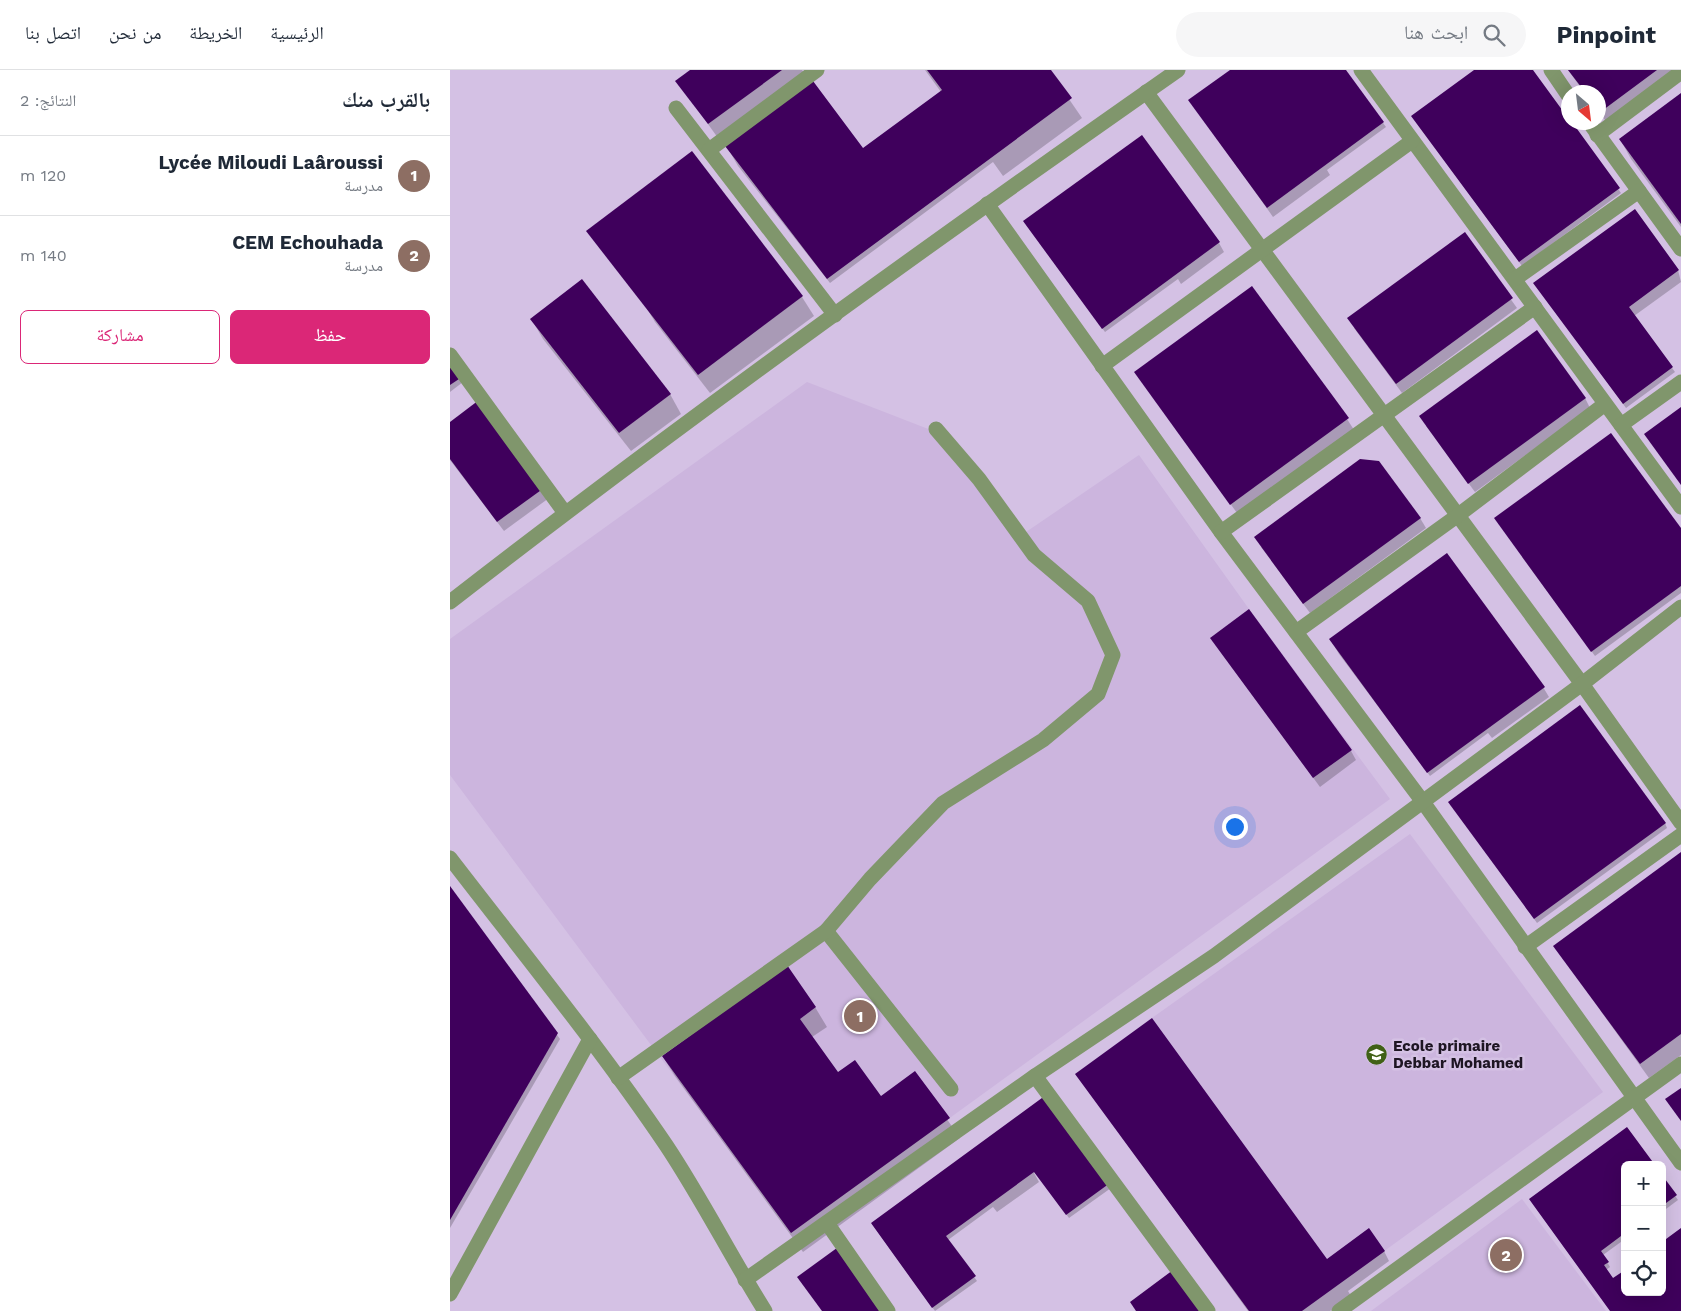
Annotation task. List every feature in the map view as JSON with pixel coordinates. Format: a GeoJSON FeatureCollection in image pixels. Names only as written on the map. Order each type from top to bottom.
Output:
{"type":"FeatureCollection","features":[{"type":"Feature","properties":{"kind":"street"},"geometry":{"type":"LineString","coordinates":[[709,150],[817,70]]}},
{"type":"Feature","properties":{"kind":"street"},"geometry":{"type":"LineString","coordinates":[[450,602],[565,513],[835,315],[987,204],[1178,70]]}},
{"type":"Feature","properties":{"kind":"street"},"geometry":{"type":"LineString","coordinates":[[1361,70],[1681,508]]}},
{"type":"Feature","properties":{"kind":"street"},"geometry":{"type":"LineString","coordinates":[[1551,70],[1561,85]]}},
{"type":"Feature","properties":{"kind":"street"},"geometry":{"type":"LineString","coordinates":[[1606,121],[1681,72]]}},
{"type":"Feature","properties":{"kind":"street"},"geometry":{"type":"LineString","coordinates":[[1146,92],[1582,684],[1681,823]]}},
{"type":"Feature","properties":{"kind":"street"},"geometry":{"type":"LineString","coordinates":[[676,108],[835,315]]}},
{"type":"Feature","properties":{"kind":"street"},"geometry":{"type":"LineString","coordinates":[[1594,130],[1681,249]]}},
{"type":"Feature","properties":{"kind":"street"},"geometry":{"type":"LineString","coordinates":[[1102,366],[1412,141]]}},
{"type":"Feature","properties":{"kind":"street"},"geometry":{"type":"LineString","coordinates":[[1515,280],[1639,191]]}},
{"type":"Feature","properties":{"kind":"street"},"geometry":{"type":"LineString","coordinates":[[987,204],[1221,532],[1423,802],[1681,1163]]}},
{"type":"Feature","properties":{"kind":"street"},"geometry":{"type":"LineString","coordinates":[[1221,532],[1535,307]]}},
{"type":"Feature","properties":{"kind":"street"},"geometry":{"type":"LineString","coordinates":[[450,354],[565,513]]}},
{"type":"Feature","properties":{"kind":"street"},"geometry":{"type":"LineString","coordinates":[[1621,425],[1681,382]]}},
{"type":"Feature","properties":{"kind":"street"},"geometry":{"type":"LineString","coordinates":[[1296,632],[1458,516],[1605,404]]}},
{"type":"Feature","properties":{"kind":"street"},"geometry":{"type":"LineString","coordinates":[[618,1078],[826,930],[870,879],[943,803],[1043,740],[1098,694],[1113,655],[1088,601],[1034,555],[979,479],[936,429]]}},
{"type":"Feature","properties":{"kind":"street"},"geometry":{"type":"LineString","coordinates":[[745,1280],[1035,1076],[1214,956],[1582,684],[1681,607]]}},
{"type":"Feature","properties":{"kind":"street"},"geometry":{"type":"LineString","coordinates":[[1525,947],[1681,835]]}},
{"type":"Feature","properties":{"kind":"street"},"geometry":{"type":"LineString","coordinates":[[450,858],[590,1039],[666,1145],[706,1208],[745,1280],[765,1311]]}},
{"type":"Feature","properties":{"kind":"street"},"geometry":{"type":"LineString","coordinates":[[826,930],[951,1089]]}},
{"type":"Feature","properties":{"kind":"street"},"geometry":{"type":"LineString","coordinates":[[450,1294],[590,1039]]}},
{"type":"Feature","properties":{"kind":"street"},"geometry":{"type":"LineString","coordinates":[[1338,1311],[1681,1064]]}},
{"type":"Feature","properties":{"kind":"street"},"geometry":{"type":"LineString","coordinates":[[1035,1076],[1208,1311]]}},
{"type":"Feature","properties":{"kind":"street"},"geometry":{"type":"LineString","coordinates":[[827,1224],[888,1311]]}},
{"type":"Feature","properties":{"kind":"shaded area"},"geometry":{"type":"Polygon","coordinates":[[[807,382],[936,432],[1026,532],[1139,455],[1249,609],[1390,799],[791,1233],[450,775],[450,639],[807,382]]]}},
{"type":"Feature","properties":{"kind":"shaded area","name":"Ecole primaire Debbar Mohamed"},"geometry":{"type":"Polygon","coordinates":[[[1410,834],[1603,1092],[1343,1281],[1152,1018],[1410,834]]]}},
{"type":"Feature","properties":{"kind":"shaded area"},"geometry":{"type":"Polygon","coordinates":[[[1522,1199],[1606,1311],[1371,1311],[1522,1199]]]}},
{"type":"Feature","properties":{"kind":"building"},"geometry":{"type":"Polygon","coordinates":[[[690,70],[782,70],[708,124],[675,81],[690,70]]]}},
{"type":"Feature","properties":{"kind":"building"},"geometry":{"type":"Polygon","coordinates":[[[927,70],[1051,70],[1072,98],[827,279],[725,146],[813,81],[863,148],[942,90],[927,70]]]}},
{"type":"Feature","properties":{"kind":"building"},"geometry":{"type":"Polygon","coordinates":[[[1230,70],[1346,70],[1384,122],[1267,208],[1188,100],[1230,70]]]}},
{"type":"Feature","properties":{"kind":"building"},"geometry":{"type":"Polygon","coordinates":[[[1474,70],[1533,70],[1561,108],[1561,130],[1578,130],[1620,188],[1519,262],[1411,116],[1474,70]]]}},
{"type":"Feature","properties":{"kind":"building"},"geometry":{"type":"Polygon","coordinates":[[[1568,70],[1657,70],[1606,108],[1606,85],[1580,85],[1568,70]]]}},
{"type":"Feature","properties":{"kind":"building"},"geometry":{"type":"Polygon","coordinates":[[[1681,93],[1681,224],[1619,139],[1681,93]]]}},
{"type":"Feature","properties":{"kind":"building"},"geometry":{"type":"Polygon","coordinates":[[[1142,135],[1220,242],[1102,329],[1023,221],[1142,135]]]}},
{"type":"Feature","properties":{"kind":"building"},"geometry":{"type":"Polygon","coordinates":[[[692,151],[803,296],[698,375],[586,231],[692,151]]]}},
{"type":"Feature","properties":{"kind":"building"},"geometry":{"type":"Polygon","coordinates":[[[1635,209],[1679,270],[1629,307],[1673,367],[1623,404],[1533,283],[1635,209]]]}},
{"type":"Feature","properties":{"kind":"building"},"geometry":{"type":"Polygon","coordinates":[[[1465,232],[1513,298],[1396,384],[1347,318],[1465,232]]]}},
{"type":"Feature","properties":{"kind":"building"},"geometry":{"type":"Polygon","coordinates":[[[582,279],[671,394],[619,433],[530,319],[582,279]]]}},
{"type":"Feature","properties":{"kind":"building"},"geometry":{"type":"Polygon","coordinates":[[[1252,286],[1349,418],[1230,505],[1134,372],[1252,286]]]}},
{"type":"Feature","properties":{"kind":"building"},"geometry":{"type":"Polygon","coordinates":[[[1537,330],[1586,398],[1468,484],[1419,416],[1537,330]]]}},
{"type":"Feature","properties":{"kind":"building"},"geometry":{"type":"Polygon","coordinates":[[[450,360],[462,377],[450,385],[450,360]]]}},
{"type":"Feature","properties":{"kind":"building"},"geometry":{"type":"Polygon","coordinates":[[[479,400],[544,488],[497,522],[450,459],[450,422],[479,400]]]}},
{"type":"Feature","properties":{"kind":"building"},"geometry":{"type":"Polygon","coordinates":[[[1681,407],[1681,485],[1644,434],[1681,407]]]}},
{"type":"Feature","properties":{"kind":"building"},"geometry":{"type":"Polygon","coordinates":[[[1611,433],[1681,528],[1681,586],[1591,652],[1494,518],[1611,433]]]}},
{"type":"Feature","properties":{"kind":"building"},"geometry":{"type":"Polygon","coordinates":[[[1360,459],[1379,461],[1421,518],[1303,604],[1254,537],[1360,459]]]}},
{"type":"Feature","properties":{"kind":"building"},"geometry":{"type":"Polygon","coordinates":[[[1447,553],[1545,687],[1427,773],[1329,639],[1447,553]]]}},
{"type":"Feature","properties":{"kind":"building"},"geometry":{"type":"Polygon","coordinates":[[[1249,609],[1352,750],[1313,778],[1210,638],[1249,609]]]}},
{"type":"Feature","properties":{"kind":"building"},"geometry":{"type":"Polygon","coordinates":[[[1580,705],[1666,823],[1534,919],[1448,802],[1580,705]]]}},
{"type":"Feature","properties":{"kind":"building"},"geometry":{"type":"Polygon","coordinates":[[[1681,852],[1681,1034],[1640,1064],[1553,946],[1681,852]]]}},
{"type":"Feature","properties":{"kind":"building"},"geometry":{"type":"Polygon","coordinates":[[[450,886],[558,1033],[450,1220],[450,886]]]}},
{"type":"Feature","properties":{"kind":"building"},"geometry":{"type":"Polygon","coordinates":[[[787,965],[816,1007],[800,1019],[838,1072],[855,1060],[881,1096],[915,1071],[950,1118],[791,1233],[662,1056],[787,965]]]}},
{"type":"Feature","properties":{"kind":"building"},"geometry":{"type":"Polygon","coordinates":[[[1152,1018],[1327,1259],[1369,1228],[1385,1251],[1302,1311],[1249,1311],[1075,1074],[1152,1018]]]}},
{"type":"Feature","properties":{"kind":"building"},"geometry":{"type":"Polygon","coordinates":[[[1681,1088],[1681,1121],[1665,1099],[1681,1088]]]}},
{"type":"Feature","properties":{"kind":"building"},"geometry":{"type":"Polygon","coordinates":[[[1046,1095],[1110,1183],[1066,1215],[1034,1172],[946,1236],[976,1276],[932,1308],[871,1223],[1046,1095]]]}},
{"type":"Feature","properties":{"kind":"building"},"geometry":{"type":"Polygon","coordinates":[[[1627,1127],[1652,1161],[1621,1161],[1621,1236],[1601,1251],[1609,1262],[1604,1265],[1613,1278],[1621,1273],[1621,1296],[1666,1296],[1666,1239],[1681,1228],[1681,1311],[1610,1311],[1529,1199],[1627,1127]]]}},
{"type":"Feature","properties":{"kind":"building"},"geometry":{"type":"Polygon","coordinates":[[[1666,1180],[1677,1195],[1666,1203],[1666,1180]]]}},
{"type":"Feature","properties":{"kind":"building"},"geometry":{"type":"Polygon","coordinates":[[[841,1245],[890,1311],[822,1311],[797,1277],[841,1245]]]}},
{"type":"Feature","properties":{"kind":"building"},"geometry":{"type":"Polygon","coordinates":[[[1173,1270],[1204,1311],[1136,1311],[1130,1302],[1173,1270]]]}},
{"type":"Feature","properties":{"kind":"place","name":"Lycée Miloudi Laâroussi"},"geometry":{"type":"Point","coordinates":[860,1016]}},
{"type":"Feature","properties":{"kind":"place","name":"Ecole primaire Debbar Mohamed"},"geometry":{"type":"Point","coordinates":[1377,1055]}},
{"type":"Feature","properties":{"kind":"place","name":"CEM Echouhada"},"geometry":{"type":"Point","coordinates":[1506,1255]}}]}
